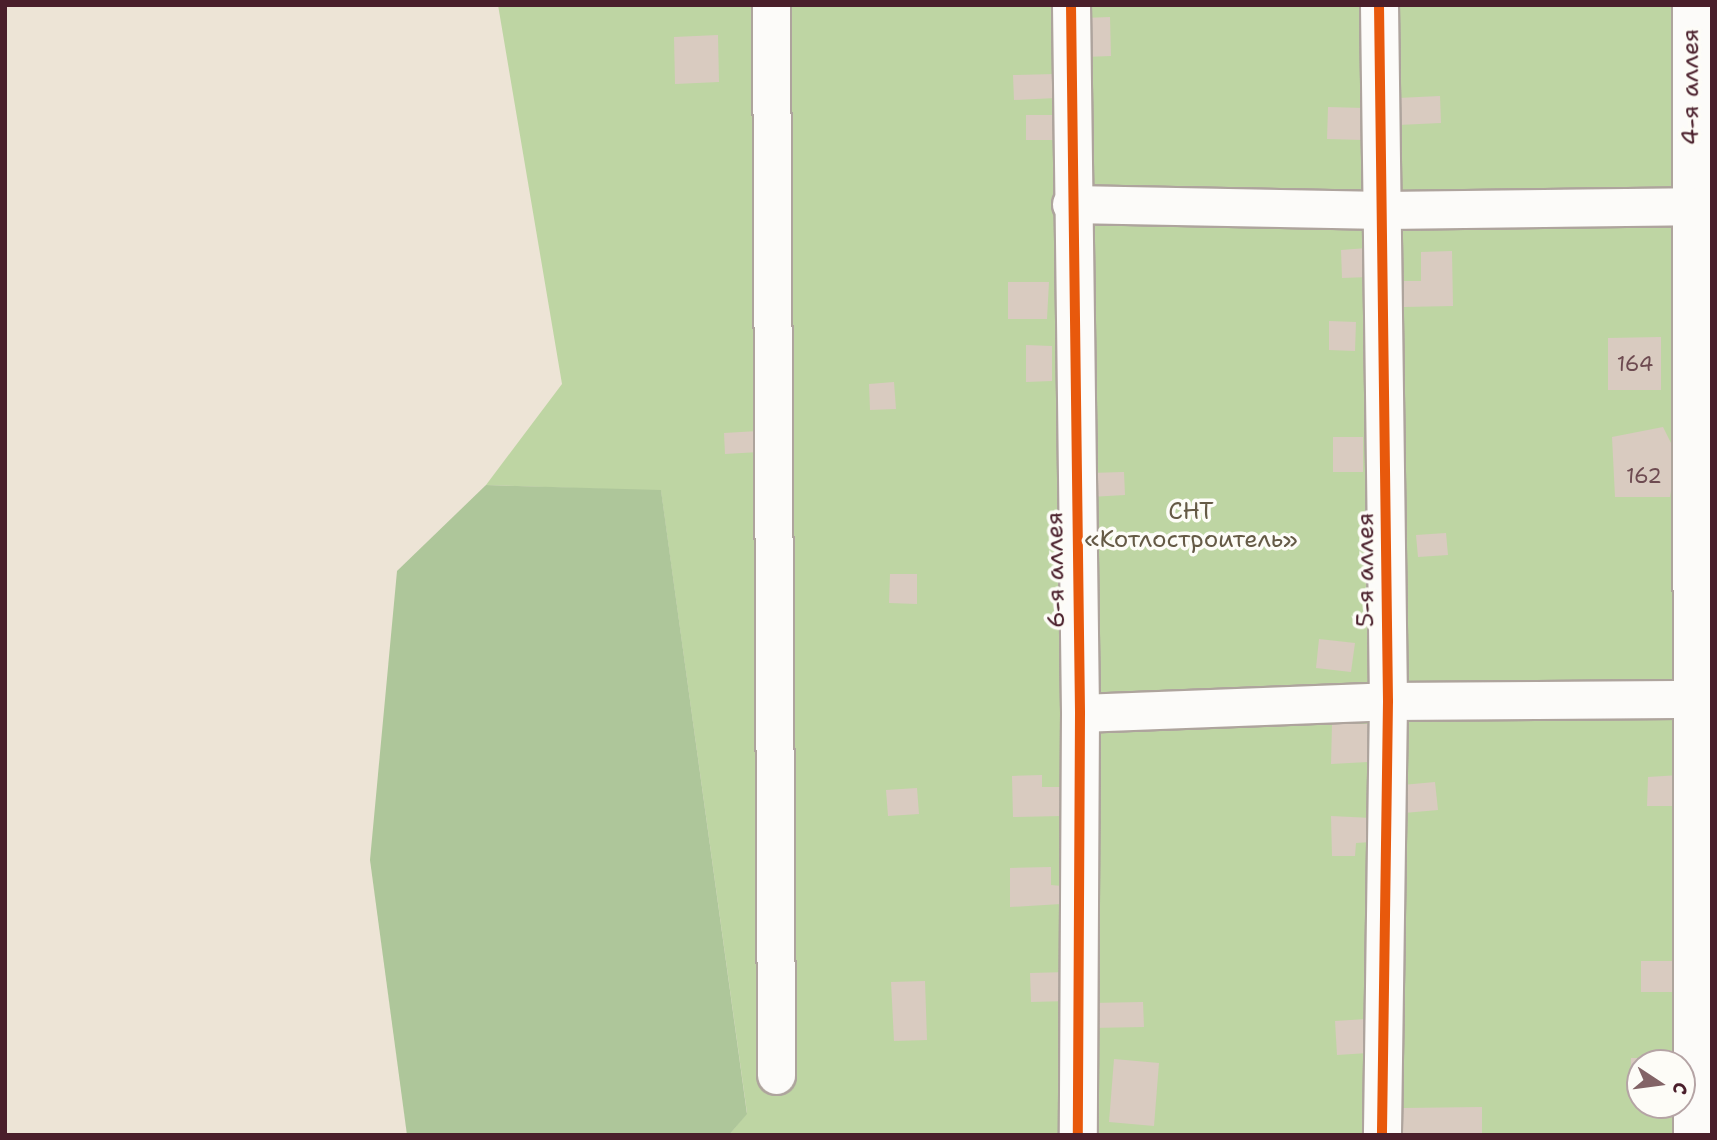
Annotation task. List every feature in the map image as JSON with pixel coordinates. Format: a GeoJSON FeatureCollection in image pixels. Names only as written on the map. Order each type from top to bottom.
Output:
{"type":"FeatureCollection","features":[{"type":"Feature","properties":{"kind":"street"},"geometry":{"type":"LineString","coordinates":[[771,5],[776,1075]]}},
{"type":"Feature","properties":{"kind":"street","name":"6-я аллея"},"geometry":{"type":"LineString","coordinates":[[1071,5],[1071,204],[1080,713],[1078,1135]]}},
{"type":"Feature","properties":{"kind":"street","name":"5-я аллея"},"geometry":{"type":"LineString","coordinates":[[1379,5],[1384,211],[1388,701],[1382,1135]]}},
{"type":"Feature","properties":{"kind":"street","name":"4-я аллея"},"geometry":{"type":"LineString","coordinates":[[1691,5],[1702,207],[1703,699],[1692,1135]]}},
{"type":"Feature","properties":{"kind":"street"},"geometry":{"type":"LineString","coordinates":[[1071,204],[1384,211],[1702,207]]}},
{"type":"Feature","properties":{"kind":"street"},"geometry":{"type":"LineString","coordinates":[[1080,713],[1388,701],[1703,699]]}},
{"type":"Feature","properties":{"kind":"green space","name":"СНТ «Котлостроитель»"},"geometry":{"type":"Polygon","coordinates":[[[498,5],[1712,5],[1712,1135],[729,1135],[747,1113],[661,491],[486,485],[562,384],[498,5]]]}},
{"type":"Feature","properties":{"kind":"green space"},"geometry":{"type":"Polygon","coordinates":[[[486,485],[661,490],[747,1114],[729,1135],[407,1135],[370,860],[397,571],[486,485]]]}},
{"type":"Feature","properties":{"kind":"building"},"geometry":{"type":"Polygon","coordinates":[[[1110,17],[1111,56],[1084,57],[1083,18],[1110,17]]]}},
{"type":"Feature","properties":{"kind":"building"},"geometry":{"type":"Polygon","coordinates":[[[718,35],[719,82],[675,84],[674,37],[718,35]]]}},
{"type":"Feature","properties":{"kind":"building"},"geometry":{"type":"Polygon","coordinates":[[[1055,74],[1056,98],[1014,100],[1013,75],[1055,74]]]}},
{"type":"Feature","properties":{"kind":"building"},"geometry":{"type":"Polygon","coordinates":[[[1440,96],[1441,123],[1398,125],[1397,98],[1440,96]]]}},
{"type":"Feature","properties":{"kind":"building"},"geometry":{"type":"Polygon","coordinates":[[[1328,107],[1364,108],[1363,140],[1327,139],[1328,107]]]}},
{"type":"Feature","properties":{"kind":"building"},"geometry":{"type":"Polygon","coordinates":[[[1026,115],[1060,115],[1061,140],[1026,140],[1026,115]]]}},
{"type":"Feature","properties":{"kind":"building"},"geometry":{"type":"Polygon","coordinates":[[[1367,248],[1369,277],[1342,278],[1341,250],[1367,248]]]}},
{"type":"Feature","properties":{"kind":"building"},"geometry":{"type":"Polygon","coordinates":[[[1452,251],[1453,306],[1404,307],[1404,281],[1421,281],[1421,252],[1452,251]]]}},
{"type":"Feature","properties":{"kind":"building"},"geometry":{"type":"Polygon","coordinates":[[[1008,282],[1049,282],[1047,319],[1008,319],[1008,282]]]}},
{"type":"Feature","properties":{"kind":"building"},"geometry":{"type":"Polygon","coordinates":[[[1329,321],[1356,322],[1355,351],[1329,350],[1329,321]]]}},
{"type":"Feature","properties":{"kind":"building"},"geometry":{"type":"Polygon","coordinates":[[[1661,337],[1661,390],[1608,390],[1608,338],[1661,337]]]}},
{"type":"Feature","properties":{"kind":"building"},"geometry":{"type":"Polygon","coordinates":[[[1026,345],[1052,346],[1052,381],[1026,382],[1026,345]]]}},
{"type":"Feature","properties":{"kind":"building"},"geometry":{"type":"Polygon","coordinates":[[[1706,345],[1712,346],[1712,383],[1706,383],[1706,345]]]}},
{"type":"Feature","properties":{"kind":"building"},"geometry":{"type":"Polygon","coordinates":[[[894,382],[896,409],[870,410],[869,384],[894,382]]]}},
{"type":"Feature","properties":{"kind":"building"},"geometry":{"type":"Polygon","coordinates":[[[1663,427],[1677,455],[1670,497],[1615,497],[1612,437],[1663,427]]]}},
{"type":"Feature","properties":{"kind":"building"},"geometry":{"type":"Polygon","coordinates":[[[758,431],[759,452],[725,454],[724,433],[758,431]]]}},
{"type":"Feature","properties":{"kind":"building"},"geometry":{"type":"Polygon","coordinates":[[[1333,437],[1363,437],[1363,472],[1333,472],[1333,437]]]}},
{"type":"Feature","properties":{"kind":"building"},"geometry":{"type":"Polygon","coordinates":[[[1124,472],[1125,495],[1090,497],[1089,473],[1124,472]]]}},
{"type":"Feature","properties":{"kind":"building"},"geometry":{"type":"Polygon","coordinates":[[[1446,533],[1448,555],[1418,557],[1416,535],[1446,533]]]}},
{"type":"Feature","properties":{"kind":"building"},"geometry":{"type":"Polygon","coordinates":[[[890,574],[917,574],[917,604],[889,603],[890,574]]]}},
{"type":"Feature","properties":{"kind":"building"},"geometry":{"type":"Polygon","coordinates":[[[1319,639],[1355,643],[1351,672],[1316,668],[1319,639]]]}},
{"type":"Feature","properties":{"kind":"building"},"geometry":{"type":"Polygon","coordinates":[[[1332,724],[1369,724],[1368,762],[1331,764],[1332,724]]]}},
{"type":"Feature","properties":{"kind":"building"},"geometry":{"type":"Polygon","coordinates":[[[1042,775],[1042,787],[1061,787],[1061,816],[1013,817],[1012,776],[1042,775]]]}},
{"type":"Feature","properties":{"kind":"building"},"geometry":{"type":"Polygon","coordinates":[[[1680,775],[1680,806],[1647,806],[1648,777],[1680,775]]]}},
{"type":"Feature","properties":{"kind":"building"},"geometry":{"type":"Polygon","coordinates":[[[1435,782],[1438,810],[1404,813],[1402,785],[1435,782]]]}},
{"type":"Feature","properties":{"kind":"building"},"geometry":{"type":"Polygon","coordinates":[[[917,788],[919,814],[888,816],[886,790],[917,788]]]}},
{"type":"Feature","properties":{"kind":"building"},"geometry":{"type":"Polygon","coordinates":[[[1331,816],[1372,818],[1371,842],[1356,843],[1355,856],[1332,856],[1331,816]]]}},
{"type":"Feature","properties":{"kind":"building"},"geometry":{"type":"Polygon","coordinates":[[[1051,867],[1051,885],[1062,886],[1061,904],[1010,907],[1010,868],[1051,867]]]}},
{"type":"Feature","properties":{"kind":"building"},"geometry":{"type":"Polygon","coordinates":[[[1641,961],[1682,961],[1682,992],[1641,992],[1641,961]]]}},
{"type":"Feature","properties":{"kind":"building"},"geometry":{"type":"Polygon","coordinates":[[[1068,972],[1069,1001],[1031,1002],[1030,973],[1068,972]]]}},
{"type":"Feature","properties":{"kind":"building"},"geometry":{"type":"Polygon","coordinates":[[[925,981],[927,1040],[894,1041],[891,982],[925,981]]]}},
{"type":"Feature","properties":{"kind":"building"},"geometry":{"type":"Polygon","coordinates":[[[1143,1002],[1144,1027],[1091,1028],[1090,1003],[1143,1002]]]}},
{"type":"Feature","properties":{"kind":"building"},"geometry":{"type":"Polygon","coordinates":[[[1366,1019],[1368,1053],[1337,1055],[1335,1021],[1366,1019]]]}},
{"type":"Feature","properties":{"kind":"building"},"geometry":{"type":"Polygon","coordinates":[[[1114,1059],[1159,1063],[1154,1126],[1109,1122],[1114,1059]]]}},
{"type":"Feature","properties":{"kind":"building"},"geometry":{"type":"Polygon","coordinates":[[[1482,1107],[1482,1135],[1402,1135],[1402,1108],[1482,1107]]]}},
{"type":"Feature","properties":{"kind":"cycle path"},"geometry":{"type":"LineString","coordinates":[[1071,5],[1080,713],[1078,1135]]}},
{"type":"Feature","properties":{"kind":"cycle path"},"geometry":{"type":"LineString","coordinates":[[1379,5],[1388,701],[1382,1135]]}}]}
